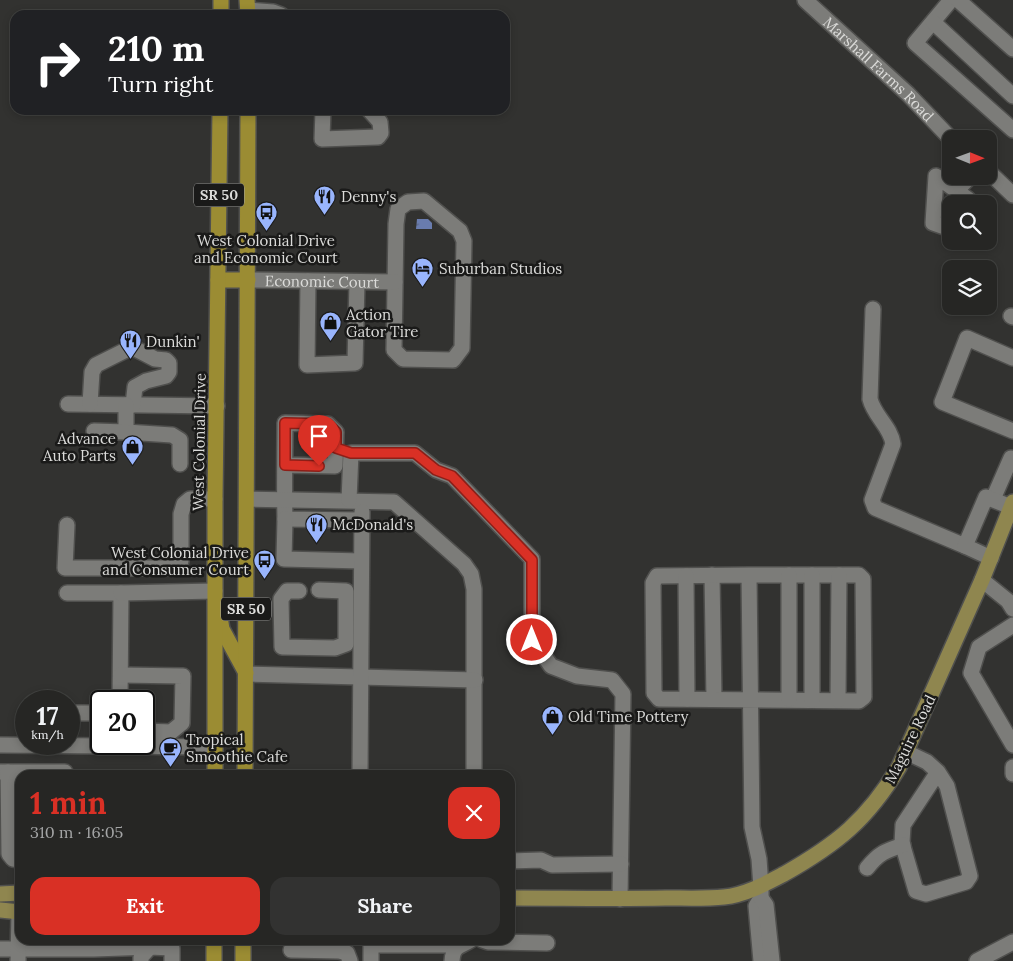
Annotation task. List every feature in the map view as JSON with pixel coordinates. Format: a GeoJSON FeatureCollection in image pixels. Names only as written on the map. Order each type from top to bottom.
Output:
{"type":"FeatureCollection","features":[{"type":"Feature","properties":{"kind":"highway","name":"West Colonial Drive"},"geometry":{"type":"LineString","coordinates":[[215,770],[215,499],[220,115]]}},
{"type":"Feature","properties":{"kind":"highway","name":"SR 50"},"geometry":{"type":"LineString","coordinates":[[244,770],[248,115]]}},
{"type":"Feature","properties":{"kind":"highway"},"geometry":{"type":"LineString","coordinates":[[218,280],[248,280]]}},
{"type":"Feature","properties":{"kind":"highway"},"geometry":{"type":"LineString","coordinates":[[215,591],[222,629],[246,674]]}},
{"type":"Feature","properties":{"kind":"highway"},"geometry":{"type":"LineString","coordinates":[[214,945],[214,961]]}},
{"type":"Feature","properties":{"kind":"highway"},"geometry":{"type":"LineString","coordinates":[[243,945],[243,961]]}},
{"type":"Feature","properties":{"kind":"main road","name":"Maguire Road"},"geometry":{"type":"LineString","coordinates":[[515,898],[724,897],[761,892],[846,834],[867,813],[885,790],[899,767],[982,580],[1012,504]]}},
{"type":"Feature","properties":{"kind":"main road"},"geometry":{"type":"LineString","coordinates":[[0,894],[15,893]]}},
{"type":"Feature","properties":{"kind":"main road"},"geometry":{"type":"LineString","coordinates":[[0,910],[15,912]]}},
{"type":"Feature","properties":{"kind":"street","name":"Marshall Farms Road"},"geometry":{"type":"LineString","coordinates":[[805,0],[908,94],[942,130]]}},
{"type":"Feature","properties":{"kind":"street"},"geometry":{"type":"LineString","coordinates":[[951,0],[915,43],[1013,130]]}},
{"type":"Feature","properties":{"kind":"street"},"geometry":{"type":"LineString","coordinates":[[958,0],[1013,48]]}},
{"type":"Feature","properties":{"kind":"street"},"geometry":{"type":"LineString","coordinates":[[933,22],[1013,96]]}},
{"type":"Feature","properties":{"kind":"street"},"geometry":{"type":"LineString","coordinates":[[323,115],[322,138],[378,137],[382,133],[380,122],[374,115]]}},
{"type":"Feature","properties":{"kind":"street"},"geometry":{"type":"LineString","coordinates":[[942,226],[933,223],[936,176],[958,195]]}},
{"type":"Feature","properties":{"kind":"street"},"geometry":{"type":"LineString","coordinates":[[998,180],[1013,194]]}},
{"type":"Feature","properties":{"kind":"street"},"geometry":{"type":"LineString","coordinates":[[424,200],[460,231],[464,241],[462,348],[453,360],[403,359],[394,350],[395,282],[398,209],[408,202],[424,200]]}},
{"type":"Feature","properties":{"kind":"street","name":"Economic Court"},"geometry":{"type":"LineString","coordinates":[[248,280],[395,282]]}},
{"type":"Feature","properties":{"kind":"street"},"geometry":{"type":"LineString","coordinates":[[308,281],[307,365],[355,363],[357,282]]}},
{"type":"Feature","properties":{"kind":"street"},"geometry":{"type":"LineString","coordinates":[[873,310],[870,399],[872,408],[892,436],[893,444],[872,500],[875,508],[991,558]]}},
{"type":"Feature","properties":{"kind":"street"},"geometry":{"type":"LineString","coordinates":[[1013,358],[967,338],[942,402],[1013,431]]}},
{"type":"Feature","properties":{"kind":"street"},"geometry":{"type":"LineString","coordinates":[[90,404],[92,372],[96,365],[132,347],[155,358],[166,360],[169,363],[169,372],[166,376],[146,381],[135,387],[126,432]]}},
{"type":"Feature","properties":{"kind":"street"},"geometry":{"type":"LineString","coordinates":[[68,404],[217,406]]}},
{"type":"Feature","properties":{"kind":"street"},"geometry":{"type":"LineString","coordinates":[[285,465],[336,466],[336,432],[328,424],[285,423],[284,559],[361,561]]}},
{"type":"Feature","properties":{"kind":"street"},"geometry":{"type":"LineString","coordinates":[[94,431],[172,436],[180,440],[180,464]]}},
{"type":"Feature","properties":{"kind":"street"},"geometry":{"type":"LineString","coordinates":[[336,448],[351,453],[415,453],[436,470],[452,476],[532,560],[532,640],[550,666],[577,676],[612,680],[623,694],[620,899]]}},
{"type":"Feature","properties":{"kind":"street"},"geometry":{"type":"LineString","coordinates":[[351,453],[355,500],[361,520],[361,561],[353,644]]}},
{"type":"Feature","properties":{"kind":"street"},"geometry":{"type":"LineString","coordinates":[[993,500],[1011,458],[1013,459]]}},
{"type":"Feature","properties":{"kind":"street"},"geometry":{"type":"LineString","coordinates":[[965,546],[986,497],[1012,504]]}},
{"type":"Feature","properties":{"kind":"street"},"geometry":{"type":"LineString","coordinates":[[67,525],[65,568],[173,568],[181,561],[181,514],[184,504],[190,499],[215,499]]}},
{"type":"Feature","properties":{"kind":"street"},"geometry":{"type":"LineString","coordinates":[[246,499],[394,502],[464,564],[471,574],[474,589],[474,770]]}},
{"type":"Feature","properties":{"kind":"street"},"geometry":{"type":"LineString","coordinates":[[285,519],[361,520]]}},
{"type":"Feature","properties":{"kind":"street"},"geometry":{"type":"LineString","coordinates":[[712,575],[714,699]]}},
{"type":"Feature","properties":{"kind":"street"},"geometry":{"type":"LineString","coordinates":[[749,575],[752,827],[759,859],[761,892],[766,905],[772,961]]}},
{"type":"Feature","properties":{"kind":"street"},"geometry":{"type":"LineString","coordinates":[[789,575],[789,699]]}},
{"type":"Feature","properties":{"kind":"street"},"geometry":{"type":"LineString","coordinates":[[789,575],[859,575],[863,580],[864,697],[859,700],[659,699],[654,693],[654,582],[657,576],[789,575]]}},
{"type":"Feature","properties":{"kind":"street"},"geometry":{"type":"LineString","coordinates":[[812,575],[812,700]]}},
{"type":"Feature","properties":{"kind":"street"},"geometry":{"type":"LineString","coordinates":[[838,700],[839,575]]}},
{"type":"Feature","properties":{"kind":"street"},"geometry":{"type":"LineString","coordinates":[[686,576],[687,699]]}},
{"type":"Feature","properties":{"kind":"street"},"geometry":{"type":"LineString","coordinates":[[982,580],[1011,600]]}},
{"type":"Feature","properties":{"kind":"street"},"geometry":{"type":"LineString","coordinates":[[319,590],[346,591],[353,644],[360,677],[360,770]]}},
{"type":"Feature","properties":{"kind":"street"},"geometry":{"type":"LineString","coordinates":[[67,593],[215,591]]}},
{"type":"Feature","properties":{"kind":"street"},"geometry":{"type":"LineString","coordinates":[[299,591],[286,591],[281,599],[282,647],[335,648],[353,644]]}},
{"type":"Feature","properties":{"kind":"street"},"geometry":{"type":"LineString","coordinates":[[120,690],[121,593]]}},
{"type":"Feature","properties":{"kind":"street"},"geometry":{"type":"LineString","coordinates":[[1013,625],[979,647],[971,673],[1013,745]]}},
{"type":"Feature","properties":{"kind":"street"},"geometry":{"type":"LineString","coordinates":[[246,674],[475,680]]}},
{"type":"Feature","properties":{"kind":"street"},"geometry":{"type":"LineString","coordinates":[[120,675],[182,676],[182,723],[171,732],[155,731]]}},
{"type":"Feature","properties":{"kind":"street"},"geometry":{"type":"LineString","coordinates":[[0,745],[15,745]]}},
{"type":"Feature","properties":{"kind":"street"},"geometry":{"type":"LineString","coordinates":[[80,745],[215,747]]}},
{"type":"Feature","properties":{"kind":"street"},"geometry":{"type":"LineString","coordinates":[[906,752],[927,762],[938,772],[947,786],[970,876],[966,882],[926,894],[916,891],[903,846],[903,825],[938,772]]}},
{"type":"Feature","properties":{"kind":"street"},"geometry":{"type":"LineString","coordinates":[[1013,766],[1013,774]]}},
{"type":"Feature","properties":{"kind":"street"},"geometry":{"type":"LineString","coordinates":[[4,772],[14,855]]}},
{"type":"Feature","properties":{"kind":"street"},"geometry":{"type":"LineString","coordinates":[[867,868],[882,852],[903,846]]}},
{"type":"Feature","properties":{"kind":"street"},"geometry":{"type":"LineString","coordinates":[[515,861],[541,860],[552,865],[621,864]]}},
{"type":"Feature","properties":{"kind":"street"},"geometry":{"type":"LineString","coordinates":[[761,892],[756,906],[761,961]]}},
{"type":"Feature","properties":{"kind":"street"},"geometry":{"type":"LineString","coordinates":[[515,942],[547,943]]}},
{"type":"Feature","properties":{"kind":"street"},"geometry":{"type":"LineString","coordinates":[[977,961],[1013,942]]}},
{"type":"Feature","properties":{"kind":"street"},"geometry":{"type":"LineString","coordinates":[[0,949],[18,955],[66,955],[133,945]]}},
{"type":"Feature","properties":{"kind":"street"},"geometry":{"type":"LineString","coordinates":[[141,961],[147,945]]}},
{"type":"Feature","properties":{"kind":"street"},"geometry":{"type":"LineString","coordinates":[[158,945],[172,948],[172,961]]}},
{"type":"Feature","properties":{"kind":"street"},"geometry":{"type":"LineString","coordinates":[[371,945],[371,961]]}},
{"type":"Feature","properties":{"kind":"street"},"geometry":{"type":"LineString","coordinates":[[452,961],[453,956],[462,945]]}},
{"type":"Feature","properties":{"kind":"street"},"geometry":{"type":"LineString","coordinates":[[291,950],[339,951],[347,953],[350,961]]}},
{"type":"Feature","properties":{"kind":"water"},"geometry":{"type":"Polygon","coordinates":[[[417,219],[428,219],[432,223],[432,229],[416,229],[417,219]]]}},
{"type":"Feature","properties":{"kind":"place","name":"Denny's"},"geometry":{"type":"Point","coordinates":[325,215]}},
{"type":"Feature","properties":{"kind":"place","name":"West Colonial Drive and Economic Court"},"geometry":{"type":"Point","coordinates":[266,231]}},
{"type":"Feature","properties":{"kind":"place","name":"Suburban Studios"},"geometry":{"type":"Point","coordinates":[423,287]}},
{"type":"Feature","properties":{"kind":"place","name":"Action Gator Tire"},"geometry":{"type":"Point","coordinates":[330,342]}},
{"type":"Feature","properties":{"kind":"place","name":"Dunkin'"},"geometry":{"type":"Point","coordinates":[130,360]}},
{"type":"Feature","properties":{"kind":"place","name":"Advance Auto Parts"},"geometry":{"type":"Point","coordinates":[132,466]}},
{"type":"Feature","properties":{"kind":"place","name":"McDonald's"},"geometry":{"type":"Point","coordinates":[316,543]}},
{"type":"Feature","properties":{"kind":"place","name":"West Colonial Drive and Consumer Court"},"geometry":{"type":"Point","coordinates":[265,580]}},
{"type":"Feature","properties":{"kind":"place","name":"Old Time Pottery"},"geometry":{"type":"Point","coordinates":[552,735]}},
{"type":"Feature","properties":{"kind":"place","name":"Tropical Smoothie Cafe"},"geometry":{"type":"Point","coordinates":[170,767]}},
{"type":"Feature","properties":{"kind":"route"},"geometry":{"type":"LineString","coordinates":[[319,466],[285,465],[285,423],[328,424],[336,432],[336,448],[351,453],[415,453],[436,470],[452,476],[532,560],[532,640]]}}]}
